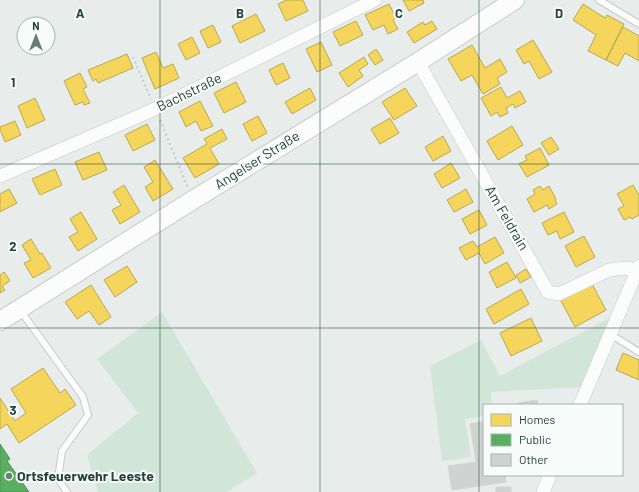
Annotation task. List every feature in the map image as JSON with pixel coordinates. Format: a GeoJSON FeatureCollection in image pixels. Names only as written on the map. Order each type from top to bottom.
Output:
{"type":"FeatureCollection","features":[{"type":"Feature","properties":{"kind":"main road","name":"Angelser Straße"},"geometry":{"type":"LineString","coordinates":[[0,321],[193,200],[418,62],[498,5],[515,0]]}},
{"type":"Feature","properties":{"kind":"street","name":"Bachstraße"},"geometry":{"type":"LineString","coordinates":[[0,176],[155,109],[375,0]]}},
{"type":"Feature","properties":{"kind":"street","name":"Am Feldrain"},"geometry":{"type":"LineString","coordinates":[[418,62],[548,292],[559,294],[609,270],[638,268]]}},
{"type":"Feature","properties":{"kind":"street"},"geometry":{"type":"LineString","coordinates":[[580,404],[638,268]]}},
{"type":"Feature","properties":{"kind":"street"},"geometry":{"type":"LineString","coordinates":[[543,492],[550,476]]}},
{"type":"Feature","properties":{"kind":"lane"},"geometry":{"type":"LineString","coordinates":[[599,0],[639,24]]}},
{"type":"Feature","properties":{"kind":"lane"},"geometry":{"type":"LineString","coordinates":[[19,309],[83,397],[88,415],[62,451],[58,479],[67,492]]}},
{"type":"Feature","properties":{"kind":"lane"},"geometry":{"type":"LineString","coordinates":[[610,334],[639,352]]}},
{"type":"Feature","properties":{"kind":"path"},"geometry":{"type":"LineString","coordinates":[[133,57],[193,200]]}},
{"type":"Feature","properties":{"kind":"green space"},"geometry":{"type":"Polygon","coordinates":[[[162,312],[257,473],[227,492],[98,492],[87,455],[138,413],[97,359],[162,312]]]}},
{"type":"Feature","properties":{"kind":"green space"},"geometry":{"type":"Polygon","coordinates":[[[613,316],[583,387],[491,392],[492,404],[483,404],[483,416],[465,419],[471,457],[442,461],[430,366],[481,340],[500,376],[613,316]]]}},
{"type":"Feature","properties":{"kind":"building: Homes"},"geometry":{"type":"Polygon","coordinates":[[[287,0],[303,0],[308,11],[286,21],[278,4],[287,0]]]}},
{"type":"Feature","properties":{"kind":"building: Homes"},"geometry":{"type":"Polygon","coordinates":[[[403,0],[423,0],[424,3],[409,11],[403,0]]]}},
{"type":"Feature","properties":{"kind":"building: Homes"},"geometry":{"type":"Polygon","coordinates":[[[389,4],[396,18],[393,20],[398,29],[388,34],[384,25],[373,30],[365,15],[389,4]]]}},
{"type":"Feature","properties":{"kind":"building: Homes"},"geometry":{"type":"Polygon","coordinates":[[[583,4],[605,18],[607,15],[624,24],[606,60],[588,51],[596,35],[573,20],[583,4]]]}},
{"type":"Feature","properties":{"kind":"building: Homes"},"geometry":{"type":"Polygon","coordinates":[[[256,14],[265,31],[240,43],[232,26],[256,14]]]}},
{"type":"Feature","properties":{"kind":"building: Homes"},"geometry":{"type":"Polygon","coordinates":[[[356,21],[363,35],[340,46],[333,32],[356,21]]]}},
{"type":"Feature","properties":{"kind":"building: Homes"},"geometry":{"type":"Polygon","coordinates":[[[432,21],[437,29],[414,43],[407,32],[423,22],[425,25],[432,21]]]}},
{"type":"Feature","properties":{"kind":"building: Homes"},"geometry":{"type":"Polygon","coordinates":[[[213,25],[221,42],[208,48],[200,31],[213,25]]]}},
{"type":"Feature","properties":{"kind":"building: Homes"},"geometry":{"type":"Polygon","coordinates":[[[623,27],[639,36],[639,61],[625,53],[618,66],[606,60],[623,27]]]}},
{"type":"Feature","properties":{"kind":"building: Homes"},"geometry":{"type":"Polygon","coordinates":[[[192,37],[200,53],[186,60],[178,44],[192,37]]]}},
{"type":"Feature","properties":{"kind":"building: Homes"},"geometry":{"type":"Polygon","coordinates":[[[533,40],[552,72],[539,79],[529,61],[524,64],[516,50],[533,40]]]}},
{"type":"Feature","properties":{"kind":"building: Homes"},"geometry":{"type":"Polygon","coordinates":[[[321,42],[332,65],[317,72],[306,49],[321,42]]]}},
{"type":"Feature","properties":{"kind":"building: Homes"},"geometry":{"type":"Polygon","coordinates":[[[472,45],[485,68],[500,59],[507,72],[497,78],[500,84],[483,94],[472,75],[461,81],[448,59],[472,45]]]}},
{"type":"Feature","properties":{"kind":"building: Homes"},"geometry":{"type":"Polygon","coordinates":[[[376,49],[383,60],[375,65],[368,55],[376,49]]]}},
{"type":"Feature","properties":{"kind":"building: Homes"},"geometry":{"type":"Polygon","coordinates":[[[156,52],[163,68],[173,64],[179,78],[155,89],[142,58],[156,52]]]}},
{"type":"Feature","properties":{"kind":"building: Homes"},"geometry":{"type":"Polygon","coordinates":[[[127,54],[133,68],[98,83],[96,79],[93,81],[88,70],[127,54]]]}},
{"type":"Feature","properties":{"kind":"building: Homes"},"geometry":{"type":"Polygon","coordinates":[[[364,57],[368,64],[359,70],[363,76],[348,87],[339,73],[364,57]]]}},
{"type":"Feature","properties":{"kind":"building: Homes"},"geometry":{"type":"Polygon","coordinates":[[[283,63],[290,78],[276,85],[269,70],[283,63]]]}},
{"type":"Feature","properties":{"kind":"building: Homes"},"geometry":{"type":"Polygon","coordinates":[[[80,73],[87,87],[83,89],[90,103],[84,105],[83,102],[75,105],[64,81],[80,73]]]}},
{"type":"Feature","properties":{"kind":"building: Homes"},"geometry":{"type":"Polygon","coordinates":[[[236,82],[246,102],[224,113],[214,93],[236,82]]]}},
{"type":"Feature","properties":{"kind":"building: Homes"},"geometry":{"type":"Polygon","coordinates":[[[501,87],[507,98],[520,91],[526,102],[515,108],[513,104],[506,108],[508,113],[500,117],[497,112],[491,116],[481,98],[501,87]]]}},
{"type":"Feature","properties":{"kind":"building: Homes"},"geometry":{"type":"Polygon","coordinates":[[[310,88],[316,100],[292,114],[285,102],[310,88]]]}},
{"type":"Feature","properties":{"kind":"building: Homes"},"geometry":{"type":"Polygon","coordinates":[[[405,88],[417,106],[394,120],[382,102],[405,88]]]}},
{"type":"Feature","properties":{"kind":"building: Homes"},"geometry":{"type":"Polygon","coordinates":[[[35,98],[45,120],[27,128],[18,106],[35,98]]]}},
{"type":"Feature","properties":{"kind":"building: Homes"},"geometry":{"type":"Polygon","coordinates":[[[200,101],[213,126],[201,131],[196,121],[186,127],[179,112],[200,101]]]}},
{"type":"Feature","properties":{"kind":"building: Homes"},"geometry":{"type":"Polygon","coordinates":[[[258,116],[267,133],[252,141],[243,124],[258,116]]]}},
{"type":"Feature","properties":{"kind":"building: Homes"},"geometry":{"type":"Polygon","coordinates":[[[390,118],[399,133],[380,144],[371,129],[390,118]]]}},
{"type":"Feature","properties":{"kind":"building: Homes"},"geometry":{"type":"Polygon","coordinates":[[[15,121],[21,135],[5,142],[0,127],[15,121]]]}},
{"type":"Feature","properties":{"kind":"building: Homes"},"geometry":{"type":"Polygon","coordinates":[[[147,124],[155,140],[133,151],[125,135],[147,124]]]}},
{"type":"Feature","properties":{"kind":"building: Homes"},"geometry":{"type":"Polygon","coordinates":[[[512,126],[523,145],[498,160],[487,141],[512,126]]]}},
{"type":"Feature","properties":{"kind":"building: Homes"},"geometry":{"type":"Polygon","coordinates":[[[222,129],[227,139],[210,148],[219,164],[195,178],[183,158],[207,144],[204,139],[222,129]]]}},
{"type":"Feature","properties":{"kind":"building: Homes"},"geometry":{"type":"Polygon","coordinates":[[[443,136],[451,151],[433,161],[425,147],[443,136]]]}},
{"type":"Feature","properties":{"kind":"building: Homes"},"geometry":{"type":"Polygon","coordinates":[[[551,137],[559,149],[549,155],[541,143],[551,137]]]}},
{"type":"Feature","properties":{"kind":"building: Homes"},"geometry":{"type":"Polygon","coordinates":[[[540,148],[549,165],[527,177],[519,164],[527,160],[525,156],[540,148]]]}},
{"type":"Feature","properties":{"kind":"building: Homes"},"geometry":{"type":"Polygon","coordinates":[[[99,152],[107,170],[83,180],[75,162],[99,152]]]}},
{"type":"Feature","properties":{"kind":"building: Homes"},"geometry":{"type":"Polygon","coordinates":[[[155,160],[173,189],[153,201],[145,187],[153,182],[144,167],[155,160]]]}},
{"type":"Feature","properties":{"kind":"building: Homes"},"geometry":{"type":"Polygon","coordinates":[[[451,163],[460,178],[442,188],[434,174],[451,163]]]}},
{"type":"Feature","properties":{"kind":"building: Homes"},"geometry":{"type":"Polygon","coordinates":[[[55,169],[62,185],[40,195],[32,179],[55,169]]]}},
{"type":"Feature","properties":{"kind":"building: Homes"},"geometry":{"type":"Polygon","coordinates":[[[124,185],[140,212],[120,224],[112,210],[121,205],[113,192],[124,185]]]}},
{"type":"Feature","properties":{"kind":"building: Homes"},"geometry":{"type":"Polygon","coordinates":[[[633,185],[639,195],[639,215],[632,219],[630,217],[624,220],[618,209],[624,206],[617,194],[633,185]]]}},
{"type":"Feature","properties":{"kind":"building: Homes"},"geometry":{"type":"Polygon","coordinates":[[[540,186],[543,190],[549,186],[557,204],[549,209],[547,205],[534,212],[527,199],[535,194],[533,190],[540,186]]]}},
{"type":"Feature","properties":{"kind":"building: Homes"},"geometry":{"type":"Polygon","coordinates":[[[9,189],[17,203],[0,212],[0,194],[9,189]]]}},
{"type":"Feature","properties":{"kind":"building: Homes"},"geometry":{"type":"Polygon","coordinates":[[[466,189],[473,202],[454,212],[447,200],[466,189]]]}},
{"type":"Feature","properties":{"kind":"building: Homes"},"geometry":{"type":"Polygon","coordinates":[[[479,210],[487,225],[470,234],[462,219],[479,210]]]}},
{"type":"Feature","properties":{"kind":"building: Homes"},"geometry":{"type":"Polygon","coordinates":[[[81,212],[97,239],[78,251],[69,237],[78,232],[70,219],[81,212]]]}},
{"type":"Feature","properties":{"kind":"building: Homes"},"geometry":{"type":"Polygon","coordinates":[[[564,212],[574,232],[560,239],[557,231],[548,235],[542,223],[564,212]]]}},
{"type":"Feature","properties":{"kind":"building: Homes"},"geometry":{"type":"Polygon","coordinates":[[[584,236],[595,257],[576,267],[565,246],[584,236]]]}},
{"type":"Feature","properties":{"kind":"building: Homes"},"geometry":{"type":"Polygon","coordinates":[[[495,237],[504,253],[485,264],[479,253],[466,260],[459,248],[473,241],[477,247],[495,237]]]}},
{"type":"Feature","properties":{"kind":"building: Homes"},"geometry":{"type":"Polygon","coordinates":[[[31,239],[51,268],[33,278],[24,263],[31,260],[22,245],[31,239]]]}},
{"type":"Feature","properties":{"kind":"building: Homes"},"geometry":{"type":"Polygon","coordinates":[[[507,262],[516,278],[497,288],[489,272],[507,262]]]}},
{"type":"Feature","properties":{"kind":"building: Homes"},"geometry":{"type":"Polygon","coordinates":[[[127,266],[137,282],[115,297],[104,280],[127,266]]]}},
{"type":"Feature","properties":{"kind":"building: Homes"},"geometry":{"type":"Polygon","coordinates":[[[526,269],[531,277],[520,283],[516,275],[526,269]]]}},
{"type":"Feature","properties":{"kind":"building: Homes"},"geometry":{"type":"Polygon","coordinates":[[[4,272],[10,281],[2,286],[5,290],[0,293],[0,275],[4,272]]]}},
{"type":"Feature","properties":{"kind":"building: Homes"},"geometry":{"type":"Polygon","coordinates":[[[591,282],[606,310],[575,327],[560,299],[591,282]]]}},
{"type":"Feature","properties":{"kind":"building: Homes"},"geometry":{"type":"Polygon","coordinates":[[[91,285],[111,317],[99,325],[89,311],[77,319],[65,302],[91,285]]]}},
{"type":"Feature","properties":{"kind":"building: Homes"},"geometry":{"type":"Polygon","coordinates":[[[521,289],[529,304],[494,324],[486,309],[521,289]]]}},
{"type":"Feature","properties":{"kind":"building: Homes"},"geometry":{"type":"Polygon","coordinates":[[[531,318],[542,341],[511,356],[500,333],[531,318]]]}},
{"type":"Feature","properties":{"kind":"building: Homes"},"geometry":{"type":"Polygon","coordinates":[[[623,353],[639,360],[639,380],[616,370],[623,353]]]}},
{"type":"Feature","properties":{"kind":"building: Homes"},"geometry":{"type":"Polygon","coordinates":[[[43,368],[60,393],[65,389],[76,405],[19,443],[7,424],[0,429],[0,398],[15,421],[26,413],[11,389],[43,368]]]}},
{"type":"Feature","properties":{"kind":"building: Public","name":"Ortsfeuerwehr Leeste"},"geometry":{"type":"Polygon","coordinates":[[[0,444],[10,459],[7,461],[29,492],[0,492],[0,444]]]}},
{"type":"Feature","properties":{"kind":"building: Other"},"geometry":{"type":"Polygon","coordinates":[[[537,400],[538,404],[518,404],[537,400]]]}},
{"type":"Feature","properties":{"kind":"building: Other"},"geometry":{"type":"Polygon","coordinates":[[[483,421],[483,476],[505,476],[506,482],[452,490],[448,466],[476,462],[470,424],[483,421]]]}},
{"type":"Feature","properties":{"kind":"building: Other"},"geometry":{"type":"Polygon","coordinates":[[[496,487],[511,487],[511,492],[496,492],[496,487]]]}},
{"type":"Feature","properties":{"kind":"place","name":"Ortsfeuerwehr Leeste"},"geometry":{"type":"Point","coordinates":[9,476]}}]}
